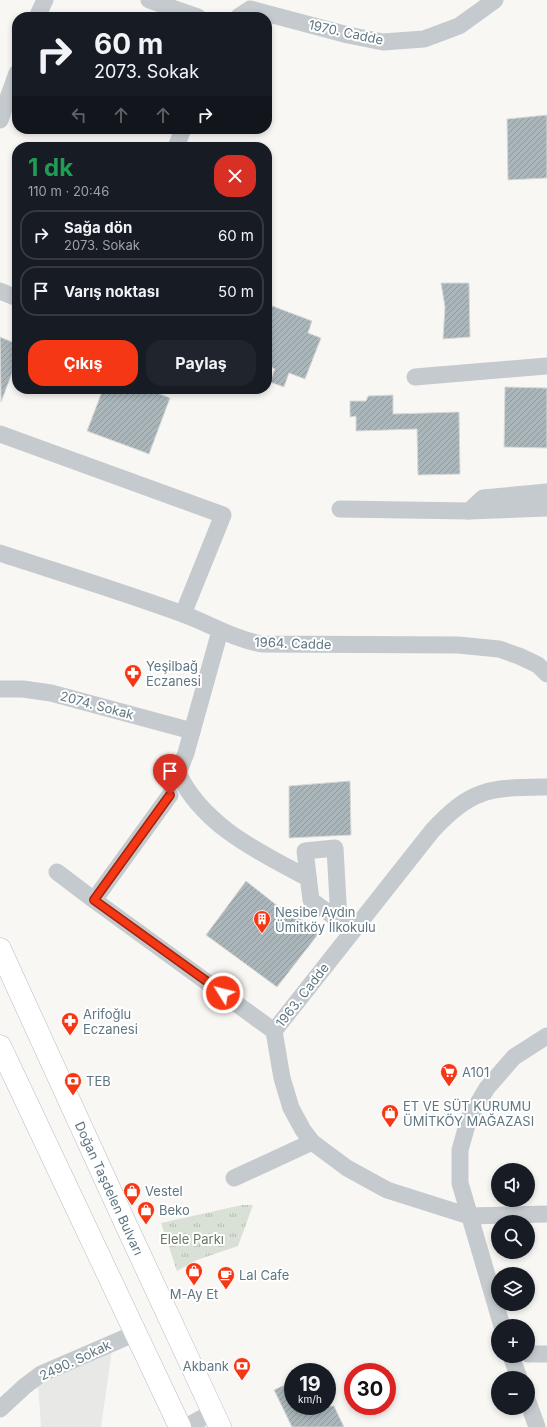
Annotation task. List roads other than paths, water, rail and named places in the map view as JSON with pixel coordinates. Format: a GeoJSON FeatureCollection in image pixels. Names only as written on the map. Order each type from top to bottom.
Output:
{"type":"FeatureCollection","features":[{"type":"Feature","properties":{"kind":"main road","name":"Doğan Taşdelen Bulvarı"},"geometry":{"type":"LineString","coordinates":[[0,949],[217,1419]]}},
{"type":"Feature","properties":{"kind":"main road"},"geometry":{"type":"LineString","coordinates":[[0,1046],[180,1427]]}},
{"type":"Feature","properties":{"kind":"street"},"geometry":{"type":"LineString","coordinates":[[40,12],[45,0]]}},
{"type":"Feature","properties":{"kind":"street"},"geometry":{"type":"LineString","coordinates":[[149,0],[184,12]]}},
{"type":"Feature","properties":{"kind":"street","name":"1970. Cadde"},"geometry":{"type":"LineString","coordinates":[[272,15],[348,35],[383,42],[424,39],[459,26],[495,0]]}},
{"type":"Feature","properties":{"kind":"street","name":"1970. Cadde"},"geometry":{"type":"LineString","coordinates":[[246,12],[250,9],[261,12]]}},
{"type":"Feature","properties":{"kind":"street"},"geometry":{"type":"LineString","coordinates":[[0,120],[12,88]]}},
{"type":"Feature","properties":{"kind":"street"},"geometry":{"type":"LineString","coordinates":[[0,291],[12,296]]}},
{"type":"Feature","properties":{"kind":"street"},"geometry":{"type":"LineString","coordinates":[[415,377],[547,366]]}},
{"type":"Feature","properties":{"kind":"street"},"geometry":{"type":"LineString","coordinates":[[0,434],[223,515],[183,614]]}},
{"type":"Feature","properties":{"kind":"street"},"geometry":{"type":"LineString","coordinates":[[469,511],[482,498],[547,492]]}},
{"type":"Feature","properties":{"kind":"street"},"geometry":{"type":"LineString","coordinates":[[340,509],[469,511],[547,508]]}},
{"type":"Feature","properties":{"kind":"street","name":"1964. Cadde"},"geometry":{"type":"LineString","coordinates":[[0,553],[183,614],[220,631],[262,644],[458,645],[499,649],[538,665],[547,674]]}},
{"type":"Feature","properties":{"kind":"street"},"geometry":{"type":"LineString","coordinates":[[220,631],[192,731],[178,773],[197,802],[228,831],[251,847],[308,878]]}},
{"type":"Feature","properties":{"kind":"street","name":"2074. Sokak"},"geometry":{"type":"LineString","coordinates":[[0,688],[23,689],[51,693],[192,731]]}},
{"type":"Feature","properties":{"kind":"street","name":"1963. Cadde"},"geometry":{"type":"LineString","coordinates":[[547,787],[489,790],[471,797],[454,808],[432,831],[352,930],[274,1031],[282,1078],[291,1108],[303,1130],[312,1142],[347,1168],[387,1190],[469,1216],[547,1214]]}},
{"type":"Feature","properties":{"kind":"street"},"geometry":{"type":"LineString","coordinates":[[94,900],[170,795]]}},
{"type":"Feature","properties":{"kind":"street"},"geometry":{"type":"LineString","coordinates":[[339,920],[335,848],[305,851],[311,900],[352,930]]}},
{"type":"Feature","properties":{"kind":"street"},"geometry":{"type":"LineString","coordinates":[[57,872],[274,1031]]}},
{"type":"Feature","properties":{"kind":"street"},"geometry":{"type":"LineString","coordinates":[[500,1319],[460,1184],[460,1150],[469,1118],[487,1088],[514,1057],[545,1035]]}},
{"type":"Feature","properties":{"kind":"street"},"geometry":{"type":"LineString","coordinates":[[234,1178],[312,1142]]}},
{"type":"Feature","properties":{"kind":"street","name":"2490. Sokak"},"geometry":{"type":"LineString","coordinates":[[0,1408],[41,1374],[136,1333]]}},
{"type":"Feature","properties":{"kind":"street"},"geometry":{"type":"LineString","coordinates":[[535,1354],[547,1354]]}},
{"type":"Feature","properties":{"kind":"street"},"geometry":{"type":"LineString","coordinates":[[533,1415],[537,1427]]}},
{"type":"Feature","properties":{"kind":"street"},"geometry":{"type":"LineString","coordinates":[[186,1427],[217,1419]]}},
{"type":"Feature","properties":{"kind":"place","name":"Yeşilbağ Eczanesi"},"geometry":{"type":"Point","coordinates":[133,688]}},
{"type":"Feature","properties":{"kind":"place","name":"Nesibe Aydın Ümitköy İlkokulu"},"geometry":{"type":"Point","coordinates":[262,934]}},
{"type":"Feature","properties":{"kind":"place","name":"Arifoğlu Eczanesi"},"geometry":{"type":"Point","coordinates":[70,1036]}},
{"type":"Feature","properties":{"kind":"place","name":"A101"},"geometry":{"type":"Point","coordinates":[449,1087]}},
{"type":"Feature","properties":{"kind":"place","name":"TEB"},"geometry":{"type":"Point","coordinates":[73,1096]}},
{"type":"Feature","properties":{"kind":"place","name":"ET VE SÜT KURUMU ÜMİTKÖY MAĞAZASI"},"geometry":{"type":"Point","coordinates":[390,1128]}},
{"type":"Feature","properties":{"kind":"place","name":"Vestel"},"geometry":{"type":"Point","coordinates":[132,1206]}},
{"type":"Feature","properties":{"kind":"place","name":"Beko"},"geometry":{"type":"Point","coordinates":[146,1225]}},
{"type":"Feature","properties":{"kind":"place","name":"M-Ay Et"},"geometry":{"type":"Point","coordinates":[194,1286]}},
{"type":"Feature","properties":{"kind":"place","name":"Lal Cafe"},"geometry":{"type":"Point","coordinates":[226,1290]}},
{"type":"Feature","properties":{"kind":"place","name":"Akbank"},"geometry":{"type":"Point","coordinates":[242,1381]}},
{"type":"Feature","properties":{"kind":"park label","name":"Elele Parkı"},"geometry":{"type":"Point","coordinates":[192,1239]}}]}
